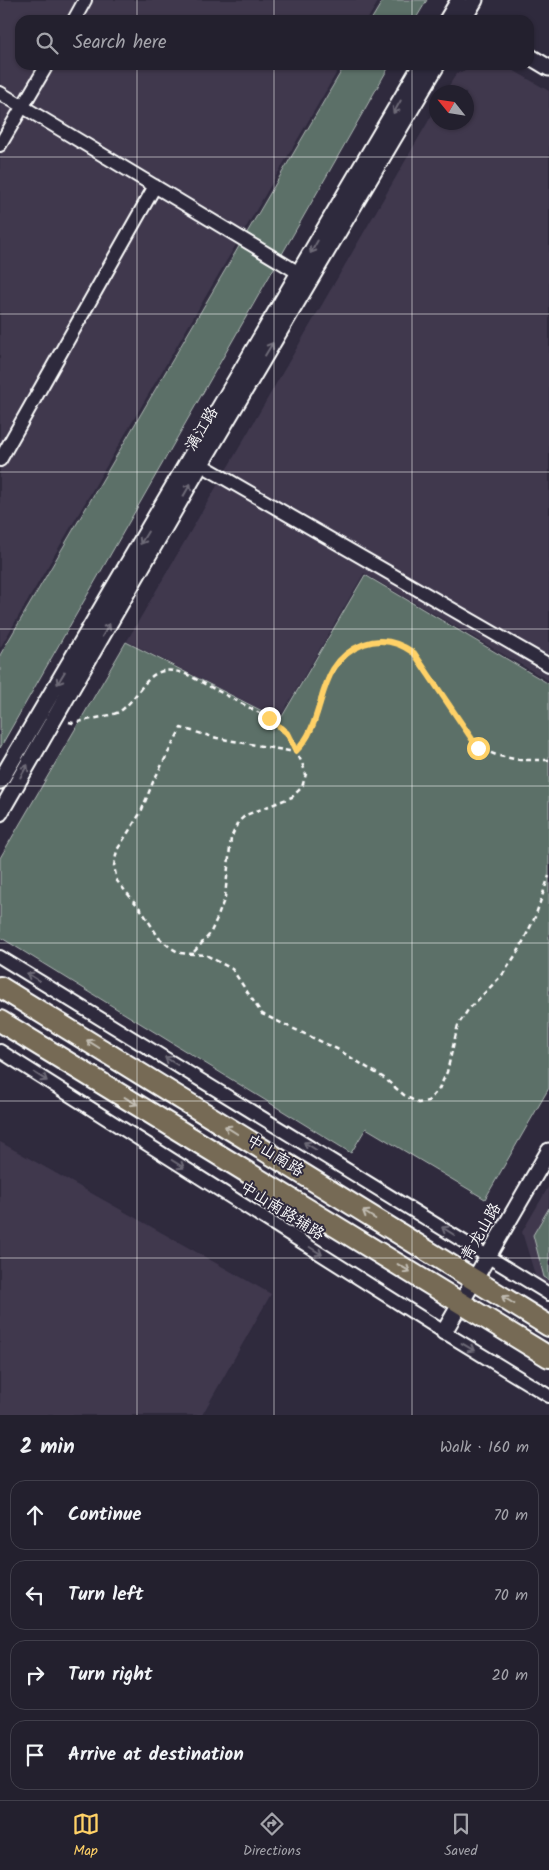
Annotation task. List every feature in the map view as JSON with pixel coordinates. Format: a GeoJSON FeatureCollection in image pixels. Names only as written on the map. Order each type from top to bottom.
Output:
{"type":"FeatureCollection","features":[{"type":"Feature","properties":{"kind":"main road","name":"中山南路"},"geometry":{"type":"LineString","coordinates":[[0,988],[549,1326]]}},
{"type":"Feature","properties":{"kind":"main road","name":"中山南路"},"geometry":{"type":"LineString","coordinates":[[0,1021],[549,1357]]}},
{"type":"Feature","properties":{"kind":"street"},"geometry":{"type":"LineString","coordinates":[[77,15],[85,0]]}},
{"type":"Feature","properties":{"kind":"street"},"geometry":{"type":"LineString","coordinates":[[459,15],[475,0]]}},
{"type":"Feature","properties":{"kind":"street"},"geometry":{"type":"LineString","coordinates":[[534,59],[549,68]]}},
{"type":"Feature","properties":{"kind":"street"},"geometry":{"type":"LineString","coordinates":[[0,145],[44,70]]}},
{"type":"Feature","properties":{"kind":"street","name":"漓江路"},"geometry":{"type":"LineString","coordinates":[[0,813],[56,717],[299,273],[418,70]]}},
{"type":"Feature","properties":{"kind":"street","name":"漓江路"},"geometry":{"type":"LineString","coordinates":[[0,781],[434,70]]}},
{"type":"Feature","properties":{"kind":"street"},"geometry":{"type":"LineString","coordinates":[[0,93],[299,273]]}},
{"type":"Feature","properties":{"kind":"street"},"geometry":{"type":"LineString","coordinates":[[0,460],[155,186]]}},
{"type":"Feature","properties":{"kind":"street"},"geometry":{"type":"LineString","coordinates":[[196,461],[549,665]]}},
{"type":"Feature","properties":{"kind":"street"},"geometry":{"type":"LineString","coordinates":[[0,957],[549,1294]]}},
{"type":"Feature","properties":{"kind":"street","name":"中山南路辅路"},"geometry":{"type":"LineString","coordinates":[[0,1051],[444,1332],[549,1396]]}},
{"type":"Feature","properties":{"kind":"street","name":"青龙山路"},"geometry":{"type":"LineString","coordinates":[[444,1332],[549,1150]]}},
{"type":"Feature","properties":{"kind":"path"},"geometry":{"type":"LineString","coordinates":[[549,760],[520,760],[499,756],[478,748],[414,653],[402,645],[387,640],[373,640],[358,646],[338,662],[325,685],[311,732],[296,751],[289,752],[217,738],[181,728],[153,782],[141,812],[116,850],[114,866],[117,881],[142,910],[159,938],[171,948],[180,953],[206,955],[232,969],[262,1014],[337,1049],[384,1078],[404,1095],[418,1103],[428,1102],[439,1089],[447,1072],[458,1025],[468,1010],[503,974],[519,950],[535,917],[549,876]]}},
{"type":"Feature","properties":{"kind":"path"},"geometry":{"type":"LineString","coordinates":[[56,717],[73,723],[117,714],[128,704],[143,684],[155,674],[175,670],[269,718],[287,733],[306,774],[302,786],[292,797],[246,815],[238,822],[231,838],[225,897],[210,934],[193,953]]}},
{"type":"Feature","properties":{"kind":"shaded area"},"geometry":{"type":"Polygon","coordinates":[[[0,0],[379,0],[370,15],[15,15],[15,70],[338,70],[0,648],[0,0]]]}},
{"type":"Feature","properties":{"kind":"shaded area"},"geometry":{"type":"Polygon","coordinates":[[[467,70],[513,70],[549,91],[549,681],[364,573],[279,719],[127,641],[429,120],[429,130],[474,130],[474,85],[449,85],[457,73],[467,70]]]}},
{"type":"Feature","properties":{"kind":"shaded area"},"geometry":{"type":"Polygon","coordinates":[[[0,1142],[271,1294],[202,1415],[0,1415],[0,1142]]]}},
{"type":"Feature","properties":{"kind":"shaded area"},"geometry":{"type":"Polygon","coordinates":[[[549,1186],[549,1286],[536,1278],[522,1232],[549,1186]]]}},
{"type":"Feature","properties":{"kind":"green space"},"geometry":{"type":"Polygon","coordinates":[[[383,0],[427,0],[418,15],[374,15],[383,0]]]}},
{"type":"Feature","properties":{"kind":"green space"},"geometry":{"type":"Polygon","coordinates":[[[342,70],[387,70],[0,748],[0,655],[342,70]]]}},
{"type":"Feature","properties":{"kind":"green space"},"geometry":{"type":"Polygon","coordinates":[[[365,575],[549,684],[549,1088],[485,1199],[366,1128],[351,1153],[0,937],[0,858],[126,642],[280,720],[365,575]]]}},
{"type":"Feature","properties":{"kind":"green space"},"geometry":{"type":"Polygon","coordinates":[[[549,1208],[549,1280],[544,1277],[533,1235],[549,1208]]]}},
{"type":"Feature","properties":{"kind":"route"},"geometry":{"type":"LineString","coordinates":[[269,718],[287,733],[296,751],[311,732],[325,685],[338,662],[358,646],[373,640],[387,640],[402,645],[414,653],[478,748]]}}]}
